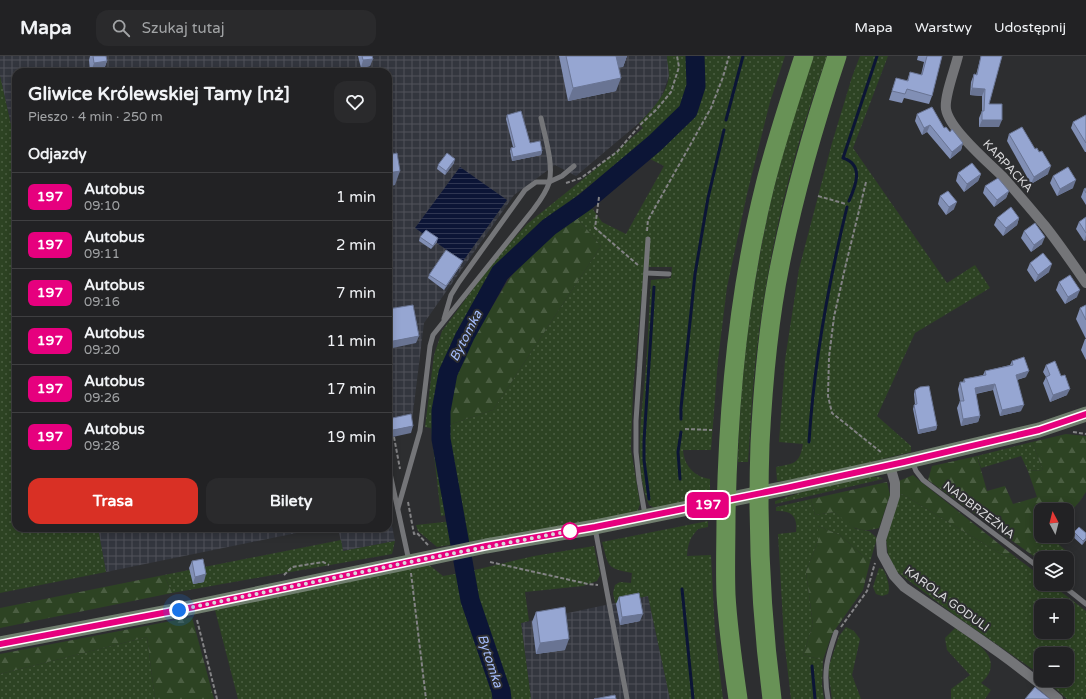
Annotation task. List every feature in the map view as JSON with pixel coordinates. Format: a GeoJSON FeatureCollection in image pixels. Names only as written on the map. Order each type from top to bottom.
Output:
{"type":"FeatureCollection","features":[{"type":"Feature","properties":{"kind":"highway"},"geometry":{"type":"LineString","coordinates":[[738,699],[726,594],[726,530],[727,473],[732,389],[738,327],[765,185],[784,117],[804,56]]}},
{"type":"Feature","properties":{"kind":"highway"},"geometry":{"type":"LineString","coordinates":[[772,699],[766,654],[761,593],[759,524],[762,397],[770,326],[780,265],[816,120],[837,56]]}},
{"type":"Feature","properties":{"kind":"street","name":"KARPACKA"},"geometry":{"type":"LineString","coordinates":[[958,56],[946,108],[948,117],[953,126],[1004,179],[1046,227],[1086,283]]}},
{"type":"Feature","properties":{"kind":"street"},"geometry":{"type":"LineString","coordinates":[[0,644],[194,607],[486,546],[595,527],[786,488],[893,465],[1039,430],[1086,415]]}},
{"type":"Feature","properties":{"kind":"street","name":"KAROLA GODULI"},"geometry":{"type":"LineString","coordinates":[[893,465],[895,496],[881,540],[882,554],[894,576],[904,587],[998,653],[1058,699]]}},
{"type":"Feature","properties":{"kind":"lane"},"geometry":{"type":"LineString","coordinates":[[398,508],[420,431],[431,340],[443,322],[543,197],[549,182],[549,156],[541,118]]}},
{"type":"Feature","properties":{"kind":"lane"},"geometry":{"type":"LineString","coordinates":[[443,322],[449,301],[459,282],[525,190],[536,182],[549,182],[562,176],[574,166]]}},
{"type":"Feature","properties":{"kind":"lane"},"geometry":{"type":"LineString","coordinates":[[646,517],[639,480],[636,421],[648,239]]}},
{"type":"Feature","properties":{"kind":"lane"},"geometry":{"type":"LineString","coordinates":[[646,273],[668,274]]}},
{"type":"Feature","properties":{"kind":"lane","name":"NADBRZEŻNA"},"geometry":{"type":"LineString","coordinates":[[912,460],[916,471],[924,480],[1034,564]]}},
{"type":"Feature","properties":{"kind":"lane"},"geometry":{"type":"LineString","coordinates":[[392,482],[410,562]]}},
{"type":"Feature","properties":{"kind":"lane"},"geometry":{"type":"LineString","coordinates":[[595,527],[627,699]]}},
{"type":"Feature","properties":{"kind":"lane"},"geometry":{"type":"LineString","coordinates":[[1070,591],[1086,604]]}},
{"type":"Feature","properties":{"kind":"lane"},"geometry":{"type":"LineString","coordinates":[[828,699],[825,671],[828,654],[836,632]]}},
{"type":"Feature","properties":{"kind":"path"},"geometry":{"type":"LineString","coordinates":[[581,178],[624,146],[640,125],[657,109],[671,92],[679,67],[677,56]]}},
{"type":"Feature","properties":{"kind":"path"},"geometry":{"type":"LineString","coordinates":[[648,239],[648,220],[711,108],[729,56]]}},
{"type":"Feature","properties":{"kind":"path"},"geometry":{"type":"LineString","coordinates":[[866,182],[834,317],[829,357],[828,396],[832,413],[893,465]]}},
{"type":"Feature","properties":{"kind":"path"},"geometry":{"type":"LineString","coordinates":[[818,196],[846,204]]}},
{"type":"Feature","properties":{"kind":"path"},"geometry":{"type":"LineString","coordinates":[[599,197],[595,228],[622,250],[646,273]]}},
{"type":"Feature","properties":{"kind":"path"},"geometry":{"type":"LineString","coordinates":[[685,429],[712,430]]}},
{"type":"Feature","properties":{"kind":"path"},"geometry":{"type":"LineString","coordinates":[[280,578],[292,568],[323,562],[334,568]]}},
{"type":"Feature","properties":{"kind":"path"},"geometry":{"type":"LineString","coordinates":[[410,562],[426,699]]}},
{"type":"Feature","properties":{"kind":"path"},"geometry":{"type":"LineString","coordinates":[[490,562],[588,584],[607,585]]}},
{"type":"Feature","properties":{"kind":"path"},"geometry":{"type":"LineString","coordinates":[[836,632],[867,591],[875,562]]}},
{"type":"Feature","properties":{"kind":"path"},"geometry":{"type":"LineString","coordinates":[[198,624],[217,699]]}},
{"type":"Feature","properties":{"kind":"shaded area"},"geometry":{"type":"Polygon","coordinates":[[[0,56],[667,56],[669,76],[661,98],[655,106],[639,123],[576,176],[555,165],[514,195],[424,323],[412,421],[392,425],[392,68],[12,68],[12,129],[0,76],[0,56]]]}},
{"type":"Feature","properties":{"kind":"shaded area"},"geometry":{"type":"Polygon","coordinates":[[[392,526],[395,541],[343,551],[339,532],[392,532],[392,526]]]}},
{"type":"Feature","properties":{"kind":"shaded area"},"geometry":{"type":"Polygon","coordinates":[[[99,532],[301,532],[106,572],[99,532]]]}},
{"type":"Feature","properties":{"kind":"shaded area"},"geometry":{"type":"Polygon","coordinates":[[[648,596],[670,699],[531,699],[521,623],[648,596]]]}},
{"type":"Feature","properties":{"kind":"green space"},"geometry":{"type":"Polygon","coordinates":[[[667,56],[785,56],[770,102],[747,194],[727,287],[718,360],[711,450],[683,450],[688,466],[691,470],[700,476],[710,479],[710,498],[657,509],[649,505],[644,489],[641,472],[640,436],[651,280],[671,278],[672,267],[644,267],[633,390],[631,449],[640,504],[637,513],[467,542],[447,447],[446,426],[493,410],[601,246],[577,218],[608,187],[612,189],[592,208],[602,222],[626,234],[664,166],[646,157],[661,147],[655,143],[650,136],[540,226],[496,269],[455,343],[439,387],[436,430],[450,514],[441,516],[431,428],[425,427],[434,355],[442,331],[493,262],[527,224],[598,167],[643,128],[639,123],[658,101],[668,82],[669,75],[667,56]]]}},
{"type":"Feature","properties":{"kind":"green space"},"geometry":{"type":"Polygon","coordinates":[[[814,56],[827,56],[805,123],[777,227],[764,297],[757,348],[748,462],[738,462],[746,347],[759,262],[780,166],[814,56]]]}},
{"type":"Feature","properties":{"kind":"green space"},"geometry":{"type":"Polygon","coordinates":[[[860,56],[888,56],[853,148],[947,283],[975,265],[990,288],[915,333],[877,416],[911,446],[911,452],[791,482],[777,481],[776,467],[796,462],[803,444],[779,442],[785,360],[799,269],[832,143],[860,56]]]}},
{"type":"Feature","properties":{"kind":"green space"},"geometry":{"type":"Polygon","coordinates":[[[0,76],[12,129],[12,532],[99,532],[106,572],[0,593],[0,76]]]}},
{"type":"Feature","properties":{"kind":"green space"},"geometry":{"type":"Polygon","coordinates":[[[577,218],[601,246],[493,410],[446,426],[451,385],[465,351],[509,279],[533,250],[577,218]]]}},
{"type":"Feature","properties":{"kind":"green space"},"geometry":{"type":"Polygon","coordinates":[[[1066,434],[1086,436],[1086,492],[1074,508],[1074,503],[1034,503],[1034,543],[1043,543],[1032,555],[928,480],[932,466],[977,456],[987,491],[1005,486],[1013,504],[1037,497],[1028,471],[1043,470],[1032,442],[1066,434]]]}},
{"type":"Feature","properties":{"kind":"green space"},"geometry":{"type":"Polygon","coordinates":[[[1032,442],[1043,470],[1028,471],[1021,456],[981,468],[977,456],[1032,442]]]}},
{"type":"Feature","properties":{"kind":"green space"},"geometry":{"type":"Polygon","coordinates":[[[913,475],[1018,559],[1001,554],[902,494],[899,496],[899,481],[913,475]]]}},
{"type":"Feature","properties":{"kind":"green space"},"geometry":{"type":"Polygon","coordinates":[[[867,477],[880,477],[883,479],[775,504],[775,501],[805,491],[867,477]]]}},
{"type":"Feature","properties":{"kind":"green space"},"geometry":{"type":"Polygon","coordinates":[[[887,482],[890,495],[879,528],[865,530],[854,528],[834,512],[815,515],[811,499],[887,482]]]}},
{"type":"Feature","properties":{"kind":"green space"},"geometry":{"type":"Polygon","coordinates":[[[902,494],[1001,554],[1018,559],[1034,571],[1034,591],[1060,591],[1070,599],[1034,599],[1034,639],[1074,639],[1074,602],[1086,611],[1086,699],[1067,699],[1054,687],[1074,687],[1074,647],[1034,647],[1034,670],[956,616],[896,571],[888,554],[886,539],[899,496],[902,494]]]}},
{"type":"Feature","properties":{"kind":"green space"},"geometry":{"type":"Polygon","coordinates":[[[811,499],[815,515],[834,512],[856,529],[869,531],[877,538],[870,562],[840,535],[818,526],[818,541],[806,572],[813,625],[803,655],[823,660],[822,685],[824,699],[791,699],[784,639],[778,534],[796,532],[796,522],[795,518],[789,513],[776,511],[776,507],[811,499]]]}},
{"type":"Feature","properties":{"kind":"green space"},"geometry":{"type":"Polygon","coordinates":[[[453,521],[456,544],[437,547],[418,531],[416,525],[453,521]]]}},
{"type":"Feature","properties":{"kind":"green space"},"geometry":{"type":"Polygon","coordinates":[[[708,521],[708,527],[698,529],[691,538],[687,556],[711,555],[715,633],[723,699],[670,699],[648,596],[615,603],[613,593],[615,585],[620,582],[631,583],[632,573],[617,570],[610,565],[602,542],[708,521]]]}},
{"type":"Feature","properties":{"kind":"green space"},"geometry":{"type":"Polygon","coordinates":[[[818,526],[840,535],[870,562],[863,590],[832,634],[823,660],[803,655],[813,625],[806,572],[818,541],[818,526]]]}},
{"type":"Feature","properties":{"kind":"green space"},"geometry":{"type":"Polygon","coordinates":[[[341,540],[343,551],[395,541],[392,554],[172,593],[164,575],[341,540]]]}},
{"type":"Feature","properties":{"kind":"green space"},"geometry":{"type":"Polygon","coordinates":[[[1043,543],[1057,543],[1066,551],[1036,551],[1043,543]]]}},
{"type":"Feature","properties":{"kind":"green space"},"geometry":{"type":"Polygon","coordinates":[[[594,546],[600,575],[597,581],[583,586],[525,592],[529,621],[521,623],[531,699],[508,699],[506,682],[470,571],[534,556],[594,546]]]}},
{"type":"Feature","properties":{"kind":"green space"},"geometry":{"type":"Polygon","coordinates":[[[428,564],[443,576],[460,573],[461,597],[498,699],[238,699],[215,610],[428,564]]]}},
{"type":"Feature","properties":{"kind":"green space"},"geometry":{"type":"Polygon","coordinates":[[[879,568],[883,569],[884,571],[889,588],[888,594],[882,596],[876,594],[873,587],[879,568]]]}},
{"type":"Feature","properties":{"kind":"green space"},"geometry":{"type":"Polygon","coordinates":[[[164,575],[172,593],[0,628],[0,608],[164,575]]]}},
{"type":"Feature","properties":{"kind":"green space"},"geometry":{"type":"Polygon","coordinates":[[[192,617],[214,699],[155,699],[147,637],[0,674],[0,654],[192,617]]]}},
{"type":"Feature","properties":{"kind":"green space"},"geometry":{"type":"Polygon","coordinates":[[[846,627],[854,631],[860,639],[852,675],[861,699],[832,699],[828,669],[839,636],[846,627]]]}},
{"type":"Feature","properties":{"kind":"green space"},"geometry":{"type":"Polygon","coordinates":[[[955,628],[981,646],[990,659],[991,665],[989,673],[981,683],[991,690],[985,699],[951,699],[951,689],[970,675],[947,650],[945,638],[955,628]]]}},
{"type":"Feature","properties":{"kind":"green space"},"geometry":{"type":"Polygon","coordinates":[[[147,637],[155,699],[0,699],[0,674],[147,637]]]}},
{"type":"Feature","properties":{"kind":"water"},"geometry":{"type":"Polygon","coordinates":[[[460,167],[507,200],[463,261],[415,228],[460,167]]]}},
{"type":"Feature","properties":{"kind":"building"},"geometry":{"type":"Polygon","coordinates":[[[93,56],[106,56],[107,61],[94,63],[93,56]]]}},
{"type":"Feature","properties":{"kind":"building"},"geometry":{"type":"Polygon","coordinates":[[[362,56],[372,56],[373,59],[363,60],[362,56]]]}},
{"type":"Feature","properties":{"kind":"building"},"geometry":{"type":"Polygon","coordinates":[[[566,56],[616,56],[621,78],[573,88],[566,56]]]}},
{"type":"Feature","properties":{"kind":"building"},"geometry":{"type":"Polygon","coordinates":[[[927,56],[942,56],[932,96],[907,89],[905,94],[892,91],[896,78],[908,81],[910,72],[922,75],[927,56]]]}},
{"type":"Feature","properties":{"kind":"building"},"geometry":{"type":"Polygon","coordinates":[[[981,56],[1002,56],[989,104],[1002,104],[1002,120],[982,120],[985,89],[972,88],[974,74],[977,75],[981,56]]]}},
{"type":"Feature","properties":{"kind":"building"},"geometry":{"type":"Polygon","coordinates":[[[932,107],[944,128],[946,127],[950,132],[952,129],[963,143],[952,152],[930,125],[924,128],[917,114],[932,107]]]}},
{"type":"Feature","properties":{"kind":"building"},"geometry":{"type":"Polygon","coordinates":[[[521,111],[530,143],[540,141],[542,151],[513,157],[511,148],[515,147],[507,115],[521,111]]]}},
{"type":"Feature","properties":{"kind":"building"},"geometry":{"type":"Polygon","coordinates":[[[1086,115],[1086,143],[1073,122],[1086,115]]]}},
{"type":"Feature","properties":{"kind":"building"},"geometry":{"type":"Polygon","coordinates":[[[1022,127],[1035,149],[1037,148],[1039,152],[1042,151],[1051,166],[1034,177],[1009,134],[1022,127]]]}},
{"type":"Feature","properties":{"kind":"building"},"geometry":{"type":"Polygon","coordinates":[[[392,149],[393,154],[397,153],[400,171],[392,172],[392,149]]]}},
{"type":"Feature","properties":{"kind":"building"},"geometry":{"type":"Polygon","coordinates":[[[447,153],[455,159],[446,171],[438,165],[447,153]]]}},
{"type":"Feature","properties":{"kind":"building"},"geometry":{"type":"Polygon","coordinates":[[[972,163],[981,174],[967,184],[958,173],[972,163]]]}},
{"type":"Feature","properties":{"kind":"building"},"geometry":{"type":"Polygon","coordinates":[[[1068,167],[1076,180],[1060,189],[1053,176],[1068,167]]]}},
{"type":"Feature","properties":{"kind":"building"},"geometry":{"type":"Polygon","coordinates":[[[998,178],[1009,191],[997,200],[985,186],[998,178]]]}},
{"type":"Feature","properties":{"kind":"building"},"geometry":{"type":"Polygon","coordinates":[[[948,191],[957,202],[949,207],[940,196],[948,191]]]}},
{"type":"Feature","properties":{"kind":"building"},"geometry":{"type":"Polygon","coordinates":[[[1011,207],[1019,218],[1006,228],[997,218],[1011,207]]]}},
{"type":"Feature","properties":{"kind":"building"},"geometry":{"type":"Polygon","coordinates":[[[1086,217],[1086,233],[1079,222],[1086,217]]]}},
{"type":"Feature","properties":{"kind":"building"},"geometry":{"type":"Polygon","coordinates":[[[1035,223],[1045,237],[1034,245],[1024,231],[1035,223]]]}},
{"type":"Feature","properties":{"kind":"building"},"geometry":{"type":"Polygon","coordinates":[[[426,230],[438,238],[433,246],[420,237],[426,230]]]}},
{"type":"Feature","properties":{"kind":"building"},"geometry":{"type":"Polygon","coordinates":[[[446,250],[463,261],[446,286],[429,275],[446,250]]]}},
{"type":"Feature","properties":{"kind":"building"},"geometry":{"type":"Polygon","coordinates":[[[1043,253],[1052,264],[1038,275],[1030,263],[1043,253]]]}},
{"type":"Feature","properties":{"kind":"building"},"geometry":{"type":"Polygon","coordinates":[[[1070,275],[1080,290],[1068,297],[1059,282],[1070,275]]]}},
{"type":"Feature","properties":{"kind":"building"},"geometry":{"type":"Polygon","coordinates":[[[413,305],[419,336],[392,341],[392,308],[413,305]]]}},
{"type":"Feature","properties":{"kind":"building"},"geometry":{"type":"Polygon","coordinates":[[[1086,305],[1086,320],[1080,308],[1086,305]]]}},
{"type":"Feature","properties":{"kind":"building"},"geometry":{"type":"Polygon","coordinates":[[[1024,357],[1029,371],[1016,375],[1024,405],[1002,410],[995,384],[975,388],[980,416],[963,419],[960,401],[964,401],[960,382],[965,382],[964,379],[986,375],[985,371],[1013,365],[1012,361],[1024,357]]]}},
{"type":"Feature","properties":{"kind":"building"},"geometry":{"type":"Polygon","coordinates":[[[1055,361],[1061,376],[1065,375],[1070,389],[1053,395],[1046,377],[1050,375],[1046,365],[1055,361]]]}},
{"type":"Feature","properties":{"kind":"building"},"geometry":{"type":"Polygon","coordinates":[[[929,386],[937,426],[919,430],[914,405],[917,404],[915,390],[920,387],[929,386]]]}},
{"type":"Feature","properties":{"kind":"building"},"geometry":{"type":"Polygon","coordinates":[[[411,414],[413,426],[392,430],[392,418],[411,414]]]}},
{"type":"Feature","properties":{"kind":"building"},"geometry":{"type":"Polygon","coordinates":[[[1079,527],[1086,533],[1086,538],[1083,541],[1074,532],[1079,527]]]}},
{"type":"Feature","properties":{"kind":"building"},"geometry":{"type":"Polygon","coordinates":[[[203,559],[206,574],[195,577],[192,561],[203,559]]]}},
{"type":"Feature","properties":{"kind":"building"},"geometry":{"type":"Polygon","coordinates":[[[639,593],[643,614],[622,617],[619,597],[639,593]]]}},
{"type":"Feature","properties":{"kind":"building"},"geometry":{"type":"Polygon","coordinates":[[[565,607],[569,639],[540,643],[536,612],[565,607]]]}},
{"type":"Feature","properties":{"kind":"building"},"geometry":{"type":"Polygon","coordinates":[[[1035,687],[1050,699],[1025,699],[1035,687]]]}},
{"type":"Feature","properties":{"kind":"building"},"geometry":{"type":"Polygon","coordinates":[[[615,695],[616,699],[594,699],[615,695]]]}},
{"type":"Feature","properties":{"kind":"waterway","name":"Bytomka"},"geometry":{"type":"LineString","coordinates":[[502,699],[501,691],[470,600],[441,439],[441,411],[448,373],[465,336],[500,273],[549,227],[585,202],[655,143],[688,111],[696,86],[695,56]]}},
{"type":"Feature","properties":{"kind":"waterway"},"geometry":{"type":"LineString","coordinates":[[726,120],[743,56]]}},
{"type":"Feature","properties":{"kind":"waterway"},"geometry":{"type":"LineString","coordinates":[[849,201],[856,183],[856,171],[850,161],[843,158],[877,56]]}},
{"type":"Feature","properties":{"kind":"waterway"},"geometry":{"type":"LineString","coordinates":[[681,419],[695,274],[708,198],[724,130]]}},
{"type":"Feature","properties":{"kind":"waterway"},"geometry":{"type":"LineString","coordinates":[[809,442],[818,353],[828,295],[847,207]]}},
{"type":"Feature","properties":{"kind":"waterway"},"geometry":{"type":"LineString","coordinates":[[649,499],[644,460],[644,441],[654,287]]}},
{"type":"Feature","properties":{"kind":"waterway"},"geometry":{"type":"LineString","coordinates":[[680,479],[678,452],[681,432]]}},
{"type":"Feature","properties":{"kind":"waterway"},"geometry":{"type":"LineString","coordinates":[[682,589],[693,699]]}},
{"type":"Feature","properties":{"kind":"waterway"},"geometry":{"type":"LineString","coordinates":[[812,666],[815,699]]}},
{"type":"Feature","properties":{"kind":"bus line","name":"197"},"geometry":{"type":"LineString","coordinates":[[0,644],[194,607],[486,546],[703,506],[904,462],[1039,430],[1086,414]]}},
{"type":"Feature","properties":{"kind":"route"},"geometry":{"type":"LineString","coordinates":[[179,610],[486,546],[570,531]]}}]}
